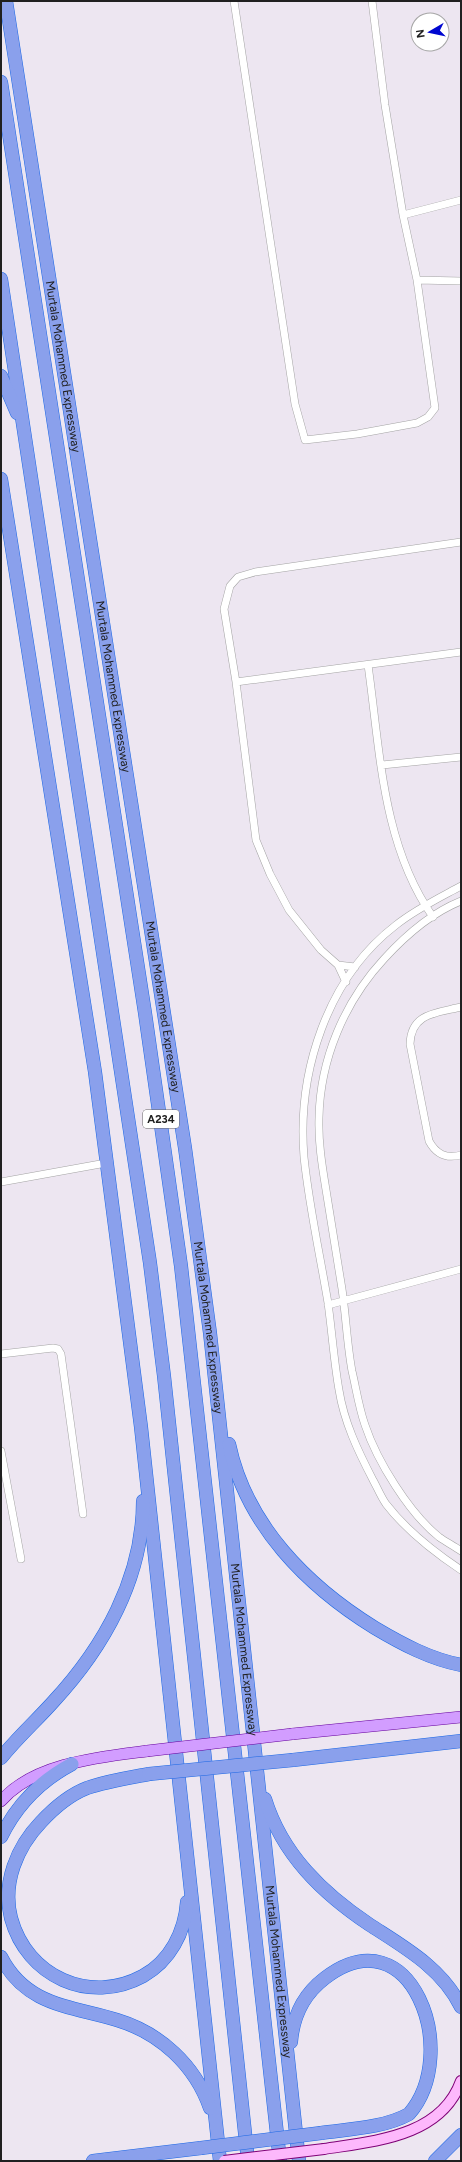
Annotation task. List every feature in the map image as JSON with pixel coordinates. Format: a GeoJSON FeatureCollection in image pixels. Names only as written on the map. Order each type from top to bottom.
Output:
{"type":"FeatureCollection","features":[{"type":"Feature","properties":{"kind":"highway","name":"Murtala Mohammed Expressway"},"geometry":{"type":"LineString","coordinates":[[6,1],[185,1148],[210,1333],[299,2161]]}},
{"type":"Feature","properties":{"kind":"highway","name":"Murtala Mohammed Expressway"},"geometry":{"type":"LineString","coordinates":[[1,82],[145,1013],[182,1266],[280,2161]]}},
{"type":"Feature","properties":{"kind":"highway","name":"A234"},"geometry":{"type":"LineString","coordinates":[[1,279],[150,1263],[164,1376],[248,2161]]}},
{"type":"Feature","properties":{"kind":"highway"},"geometry":{"type":"LineString","coordinates":[[37,313],[72,417]]}},
{"type":"Feature","properties":{"kind":"highway"},"geometry":{"type":"LineString","coordinates":[[1,376],[24,430]]}},
{"type":"Feature","properties":{"kind":"highway"},"geometry":{"type":"LineString","coordinates":[[1,480],[95,1072],[141,1427],[220,2161]]}},
{"type":"Feature","properties":{"kind":"highway"},"geometry":{"type":"LineString","coordinates":[[210,1333],[222,1412],[231,1455],[243,1487],[278,1546],[302,1573],[327,1595],[368,1624],[424,1654],[461,1665]]}},
{"type":"Feature","properties":{"kind":"highway"},"geometry":{"type":"LineString","coordinates":[[1,1758],[53,1702],[93,1654],[121,1602],[132,1570],[140,1536],[143,1509],[141,1427]]}},
{"type":"Feature","properties":{"kind":"highway"},"geometry":{"type":"LineString","coordinates":[[188,1858],[186,1916],[180,1935],[170,1952],[158,1965],[129,1984],[98,1989],[61,1981],[44,1970],[20,1938],[12,1918],[9,1895],[11,1880],[19,1851],[34,1830],[68,1798],[86,1788],[113,1780],[149,1774],[293,1760],[461,1740]]}},
{"type":"Feature","properties":{"kind":"highway"},"geometry":{"type":"LineString","coordinates":[[1,1837],[21,1805],[36,1787],[53,1774],[72,1764]]}},
{"type":"Feature","properties":{"kind":"highway"},"geometry":{"type":"LineString","coordinates":[[257,1772],[277,1831],[302,1867],[321,1888],[344,1906],[437,1972],[452,1990],[461,2007]]}},
{"type":"Feature","properties":{"kind":"highway"},"geometry":{"type":"LineString","coordinates":[[1,1958],[18,1980],[45,2000],[62,2007],[132,2025],[147,2032],[176,2053],[201,2085],[218,2139]]}},
{"type":"Feature","properties":{"kind":"highway"},"geometry":{"type":"LineString","coordinates":[[292,2088],[292,2034],[295,2018],[303,2000],[318,1983],[336,1970],[354,1964],[376,1961],[410,1970],[423,1978],[437,1993],[449,2013]]}},
{"type":"Feature","properties":{"kind":"highway"},"geometry":{"type":"LineString","coordinates":[[93,2161],[321,2133],[385,2122],[408,2115],[427,2103],[437,2093]]}},
{"type":"Feature","properties":{"kind":"highway"},"geometry":{"type":"LineString","coordinates":[[435,2161],[461,2135]]}},
{"type":"Feature","properties":{"kind":"main road"},"geometry":{"type":"LineString","coordinates":[[1,1801],[23,1782],[43,1772],[94,1757],[292,1734],[461,1717]]}},
{"type":"Feature","properties":{"kind":"street"},"geometry":{"type":"LineString","coordinates":[[234,1],[295,404],[305,440],[357,434],[417,423],[428,417],[434,408],[417,280],[385,104],[372,1]]}},
{"type":"Feature","properties":{"kind":"street"},"geometry":{"type":"LineString","coordinates":[[404,215],[461,200]]}},
{"type":"Feature","properties":{"kind":"street"},"geometry":{"type":"LineString","coordinates":[[417,280],[461,280]]}},
{"type":"Feature","properties":{"kind":"street"},"geometry":{"type":"LineString","coordinates":[[346,982],[338,965],[321,950],[289,910],[270,874],[256,840],[236,682],[224,609],[230,586],[238,577],[255,572],[461,542]]}},
{"type":"Feature","properties":{"kind":"street"},"geometry":{"type":"LineString","coordinates":[[236,682],[461,652]]}},
{"type":"Feature","properties":{"kind":"street"},"geometry":{"type":"LineString","coordinates":[[368,665],[388,807],[398,844],[414,886],[432,916]]}},
{"type":"Feature","properties":{"kind":"street"},"geometry":{"type":"LineString","coordinates":[[382,764],[461,757]]}},
{"type":"Feature","properties":{"kind":"street"},"geometry":{"type":"LineString","coordinates":[[461,886],[425,906],[396,925],[370,948],[355,967],[333,1002],[316,1044],[307,1079],[304,1116],[304,1156],[328,1305],[339,1392],[356,1447],[386,1503],[441,1557],[461,1570]]}},
{"type":"Feature","properties":{"kind":"street"},"geometry":{"type":"LineString","coordinates":[[461,901],[432,916],[395,947],[368,976],[345,1012],[330,1053],[323,1081],[319,1118],[322,1161],[344,1302],[352,1369],[365,1425],[375,1450],[396,1486],[416,1513],[438,1536],[461,1551]]}},
{"type":"Feature","properties":{"kind":"street"},"geometry":{"type":"LineString","coordinates":[[338,965],[355,967]]}},
{"type":"Feature","properties":{"kind":"street"},"geometry":{"type":"LineString","coordinates":[[461,1007],[426,1016],[416,1022],[410,1032],[410,1044],[429,1141],[434,1152],[440,1155],[461,1155]]}},
{"type":"Feature","properties":{"kind":"street"},"geometry":{"type":"LineString","coordinates":[[1,1182],[106,1163]]}},
{"type":"Feature","properties":{"kind":"street"},"geometry":{"type":"LineString","coordinates":[[328,1305],[344,1302],[461,1269]]}},
{"type":"Feature","properties":{"kind":"street"},"geometry":{"type":"LineString","coordinates":[[1,1354],[54,1348],[58,1349],[61,1354],[83,1514]]}},
{"type":"Feature","properties":{"kind":"street"},"geometry":{"type":"LineString","coordinates":[[1,1451],[21,1559]]}},
{"type":"Feature","properties":{"kind":"street"},"geometry":{"type":"LineString","coordinates":[[224,2161],[324,2149],[394,2137],[416,2129],[436,2116],[450,2100],[461,2081]]}}]}
